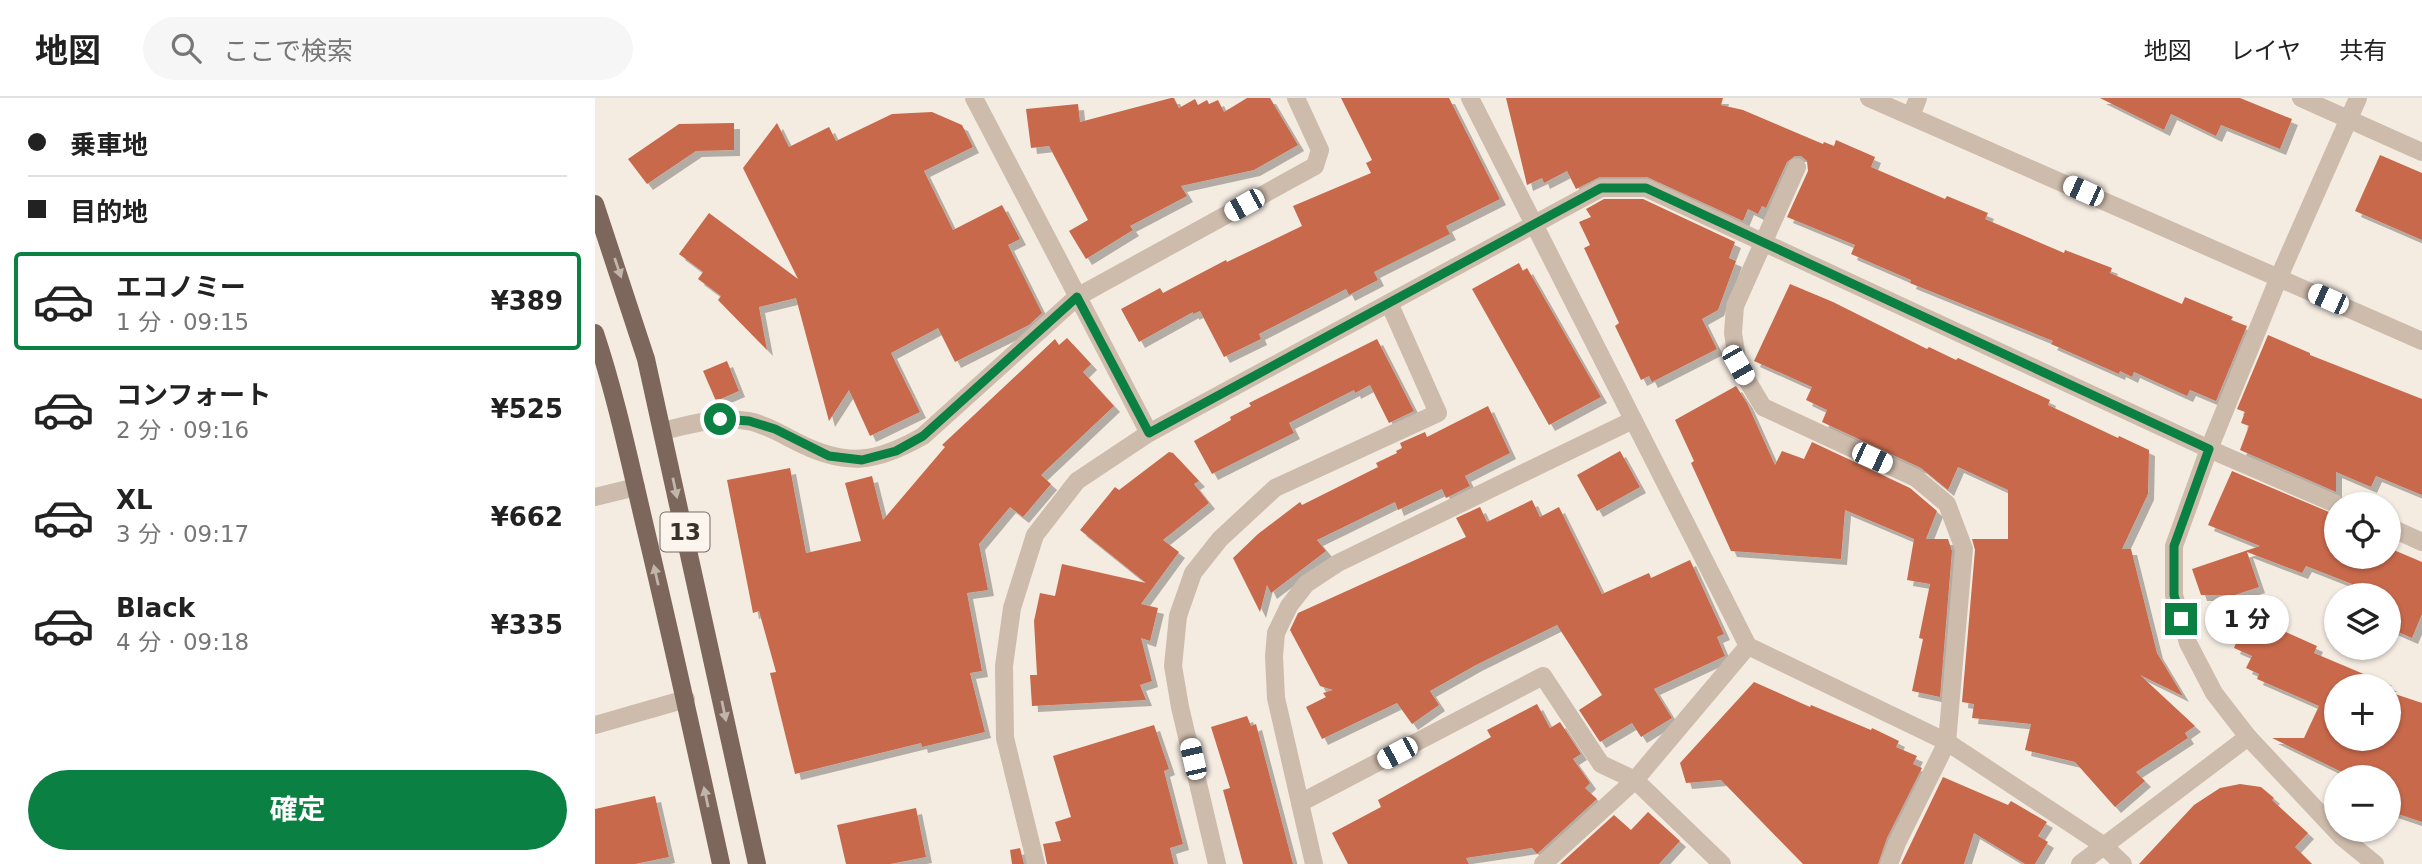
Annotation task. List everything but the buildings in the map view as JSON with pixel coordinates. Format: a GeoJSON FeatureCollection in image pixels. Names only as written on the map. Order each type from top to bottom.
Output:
{"type":"FeatureCollection","features":[{"type":"Feature","properties":{"kind":"main road","name":"13"},"geometry":{"type":"LineString","coordinates":[[595,204],[646,359],[757,864]]}},
{"type":"Feature","properties":{"kind":"main road","name":"13"},"geometry":{"type":"LineString","coordinates":[[595,333],[636,487],[721,864]]}},
{"type":"Feature","properties":{"kind":"street"},"geometry":{"type":"LineString","coordinates":[[974,98],[1149,433]]}},
{"type":"Feature","properties":{"kind":"street"},"geometry":{"type":"LineString","coordinates":[[663,431],[720,419],[749,421],[775,429],[829,456],[862,460],[896,451],[923,436],[1077,297],[1315,166],[1320,150],[1296,98]]}},
{"type":"Feature","properties":{"kind":"street"},"geometry":{"type":"LineString","coordinates":[[1470,98],[1748,646],[1947,742],[2103,845],[2123,864]]}},
{"type":"Feature","properties":{"kind":"street"},"geometry":{"type":"LineString","coordinates":[[1869,98],[2422,341]]}},
{"type":"Feature","properties":{"kind":"street"},"geometry":{"type":"LineString","coordinates":[[1911,116],[1919,98]]}},
{"type":"Feature","properties":{"kind":"street"},"geometry":{"type":"LineString","coordinates":[[2301,98],[2422,152]]}},
{"type":"Feature","properties":{"kind":"street"},"geometry":{"type":"LineString","coordinates":[[2358,98],[2279,277],[2209,449],[2174,546],[2174,595],[2188,643],[2214,693],[2248,737],[2343,837],[2375,864]]}},
{"type":"Feature","properties":{"kind":"street"},"geometry":{"type":"LineString","coordinates":[[1797,167],[1735,306],[1733,333],[1738,365],[1763,407],[1916,478],[1947,504],[1964,549],[1947,742],[1889,864]]}},
{"type":"Feature","properties":{"kind":"street"},"geometry":{"type":"LineString","coordinates":[[1036,864],[1005,738],[1004,666],[1011,608],[1035,535],[1077,481],[1149,433],[1390,305],[1601,188],[1646,188],[2209,449],[2324,499]]}},
{"type":"Feature","properties":{"kind":"street"},"geometry":{"type":"LineString","coordinates":[[1217,864],[1173,666],[1178,616],[1193,573],[1220,539],[1275,488],[1438,413],[1390,305]]}},
{"type":"Feature","properties":{"kind":"street"},"geometry":{"type":"LineString","coordinates":[[1314,864],[1276,698],[1276,633],[1289,606],[1305,584],[1338,563],[1633,420]]}},
{"type":"Feature","properties":{"kind":"street"},"geometry":{"type":"LineString","coordinates":[[595,497],[636,487]]}},
{"type":"Feature","properties":{"kind":"street"},"geometry":{"type":"LineString","coordinates":[[2401,532],[2422,542]]}},
{"type":"Feature","properties":{"kind":"street"},"geometry":{"type":"LineString","coordinates":[[1543,864],[1635,780],[1748,646]]}},
{"type":"Feature","properties":{"kind":"street"},"geometry":{"type":"LineString","coordinates":[[1300,803],[1543,676],[1601,764],[1635,780],[1722,864]]}},
{"type":"Feature","properties":{"kind":"street"},"geometry":{"type":"LineString","coordinates":[[595,725],[685,699]]}},
{"type":"Feature","properties":{"kind":"street"},"geometry":{"type":"LineString","coordinates":[[2080,864],[2248,737]]}},
{"type":"Feature","properties":{"kind":"route"},"geometry":{"type":"LineString","coordinates":[[720,419],[749,421],[775,429],[829,456],[862,460],[896,451],[923,436],[1077,297],[1149,433],[1390,305],[1601,188],[1646,188],[2209,449],[2174,546],[2174,595],[2181,619]]}}]}
